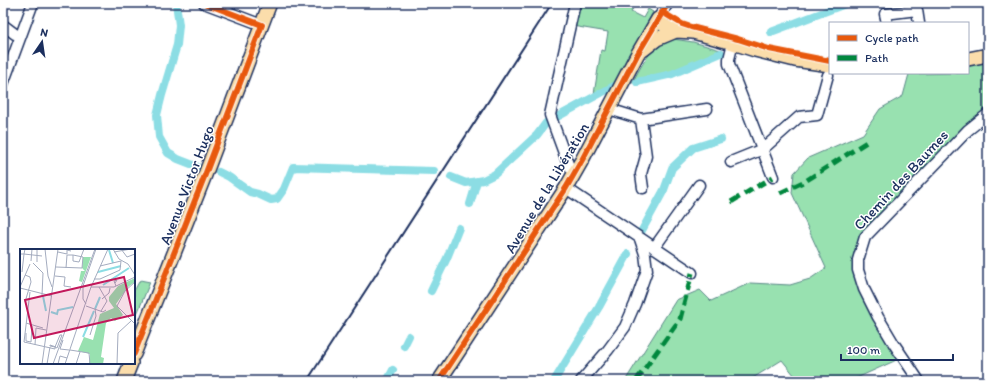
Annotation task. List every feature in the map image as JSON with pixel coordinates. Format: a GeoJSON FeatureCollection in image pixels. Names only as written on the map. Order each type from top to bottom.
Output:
{"type":"FeatureCollection","features":[{"type":"Feature","properties":{"kind":"main road","name":"Avenue Victor Hugo"},"geometry":{"type":"LineString","coordinates":[[135,351],[208,168],[270,3]]}},
{"type":"Feature","properties":{"kind":"main road","name":"Avenue de la Libération"},"geometry":{"type":"LineString","coordinates":[[439,381],[566,188],[637,55],[658,19]]}},
{"type":"Feature","properties":{"kind":"main road"},"geometry":{"type":"LineString","coordinates":[[658,19],[665,26],[676,31],[693,32],[733,42],[755,50],[829,70]]}},
{"type":"Feature","properties":{"kind":"main road"},"geometry":{"type":"LineString","coordinates":[[658,19],[669,20],[693,32]]}},
{"type":"Feature","properties":{"kind":"main road"},"geometry":{"type":"LineString","coordinates":[[637,55],[657,39],[676,31]]}},
{"type":"Feature","properties":{"kind":"main road"},"geometry":{"type":"LineString","coordinates":[[969,60],[988,55]]}},
{"type":"Feature","properties":{"kind":"main road"},"geometry":{"type":"LineString","coordinates":[[124,381],[131,364]]}},
{"type":"Feature","properties":{"kind":"street"},"geometry":{"type":"LineString","coordinates":[[3,84],[33,3]]}},
{"type":"Feature","properties":{"kind":"street"},"geometry":{"type":"LineString","coordinates":[[204,3],[262,25]]}},
{"type":"Feature","properties":{"kind":"street"},"geometry":{"type":"LineString","coordinates":[[575,3],[550,115],[568,164],[576,171]]}},
{"type":"Feature","properties":{"kind":"street","name":"Avenue de la Libération"},"geometry":{"type":"LineString","coordinates":[[658,19],[668,3]]}},
{"type":"Feature","properties":{"kind":"street"},"geometry":{"type":"LineString","coordinates":[[887,22],[885,14],[917,10],[919,22]]}},
{"type":"Feature","properties":{"kind":"street"},"geometry":{"type":"LineString","coordinates":[[3,26],[21,36]]}},
{"type":"Feature","properties":{"kind":"street"},"geometry":{"type":"LineString","coordinates":[[733,42],[729,64],[773,177]]}},
{"type":"Feature","properties":{"kind":"street"},"geometry":{"type":"LineString","coordinates":[[731,162],[763,149],[799,117],[817,115],[829,70]]}},
{"type":"Feature","properties":{"kind":"street"},"geometry":{"type":"LineString","coordinates":[[609,109],[641,119],[706,109]]}},
{"type":"Feature","properties":{"kind":"street","name":"Chemin des Baumes"},"geometry":{"type":"LineString","coordinates":[[919,381],[878,317],[864,289],[858,270],[858,260],[865,237],[968,130],[988,114]]}},
{"type":"Feature","properties":{"kind":"street"},"geometry":{"type":"LineString","coordinates":[[641,119],[646,156],[641,174],[643,188]]}},
{"type":"Feature","properties":{"kind":"street"},"geometry":{"type":"LineString","coordinates":[[654,248],[699,185]]}},
{"type":"Feature","properties":{"kind":"street"},"geometry":{"type":"LineString","coordinates":[[566,188],[692,273]]}},
{"type":"Feature","properties":{"kind":"street"},"geometry":{"type":"LineString","coordinates":[[581,381],[608,350],[625,327],[635,304],[647,270],[645,254],[640,239]]}},
{"type":"Feature","properties":{"kind":"green space"},"geometry":{"type":"Polygon","coordinates":[[[578,3],[636,3],[631,12],[643,18],[648,9],[653,12],[615,82],[616,83],[594,94],[601,50],[605,51],[608,32],[572,26],[578,3]]]}},
{"type":"Feature","properties":{"kind":"green space"},"geometry":{"type":"Polygon","coordinates":[[[673,39],[693,42],[724,51],[672,74],[632,83],[653,50],[659,45],[673,39]]]}},
{"type":"Feature","properties":{"kind":"green space"},"geometry":{"type":"Polygon","coordinates":[[[988,59],[988,110],[860,239],[854,254],[854,271],[901,358],[850,381],[799,381],[782,360],[748,381],[625,381],[676,300],[700,290],[711,301],[750,283],[790,285],[810,279],[826,268],[792,193],[794,173],[808,158],[863,134],[880,109],[903,96],[909,74],[969,74],[969,64],[988,59]]]}},
{"type":"Feature","properties":{"kind":"green space"},"geometry":{"type":"Polygon","coordinates":[[[140,280],[150,282],[135,319],[135,289],[140,280]]]}},
{"type":"Feature","properties":{"kind":"waterway"},"geometry":{"type":"LineString","coordinates":[[176,3],[179,25],[177,45],[157,115],[159,137],[168,153],[178,159],[196,166]]}},
{"type":"Feature","properties":{"kind":"waterway"},"geometry":{"type":"LineString","coordinates":[[771,32],[848,3]]}},
{"type":"Feature","properties":{"kind":"waterway"},"geometry":{"type":"LineString","coordinates":[[637,82],[672,74],[721,53]]}},
{"type":"Feature","properties":{"kind":"waterway"},"geometry":{"type":"LineString","coordinates":[[557,117],[614,86]]}},
{"type":"Feature","properties":{"kind":"waterway"},"geometry":{"type":"LineString","coordinates":[[451,177],[466,183],[483,180],[495,174],[537,135],[546,123]]}},
{"type":"Feature","properties":{"kind":"waterway"},"geometry":{"type":"LineString","coordinates":[[640,234],[664,190],[672,168],[693,148],[721,139]]}},
{"type":"Feature","properties":{"kind":"waterway"},"geometry":{"type":"LineString","coordinates":[[219,172],[229,177],[250,192],[271,200],[277,199],[284,189],[293,167],[434,171]]}},
{"type":"Feature","properties":{"kind":"waterway"},"geometry":{"type":"LineString","coordinates":[[470,204],[477,181]]}},
{"type":"Feature","properties":{"kind":"waterway"},"geometry":{"type":"LineString","coordinates":[[431,291],[447,258],[459,228]]}},
{"type":"Feature","properties":{"kind":"waterway"},"geometry":{"type":"LineString","coordinates":[[554,381],[599,307],[628,254]]}},
{"type":"Feature","properties":{"kind":"waterway"},"geometry":{"type":"LineString","coordinates":[[404,346],[409,336]]}},
{"type":"Feature","properties":{"kind":"waterway"},"geometry":{"type":"LineString","coordinates":[[387,381],[393,370]]}},
{"type":"Feature","properties":{"kind":"railway"},"geometry":{"type":"LineString","coordinates":[[307,381],[552,3]]}},
{"type":"Feature","properties":{"kind":"marked path"},"geometry":{"type":"LineString","coordinates":[[780,193],[807,180],[868,141]]}},
{"type":"Feature","properties":{"kind":"marked path"},"geometry":{"type":"LineString","coordinates":[[731,202],[773,177]]}},
{"type":"Feature","properties":{"kind":"marked path"},"geometry":{"type":"LineString","coordinates":[[636,381],[680,319],[692,273]]}},
{"type":"Feature","properties":{"kind":"cycle path"},"geometry":{"type":"LineString","coordinates":[[135,351],[205,175],[262,25],[204,3]]}},
{"type":"Feature","properties":{"kind":"cycle path"},"geometry":{"type":"LineString","coordinates":[[439,381],[566,188],[637,55],[668,3]]}},
{"type":"Feature","properties":{"kind":"cycle path"},"geometry":{"type":"LineString","coordinates":[[662,12],[682,24],[691,27],[738,39],[769,49],[829,61]]}}]}
